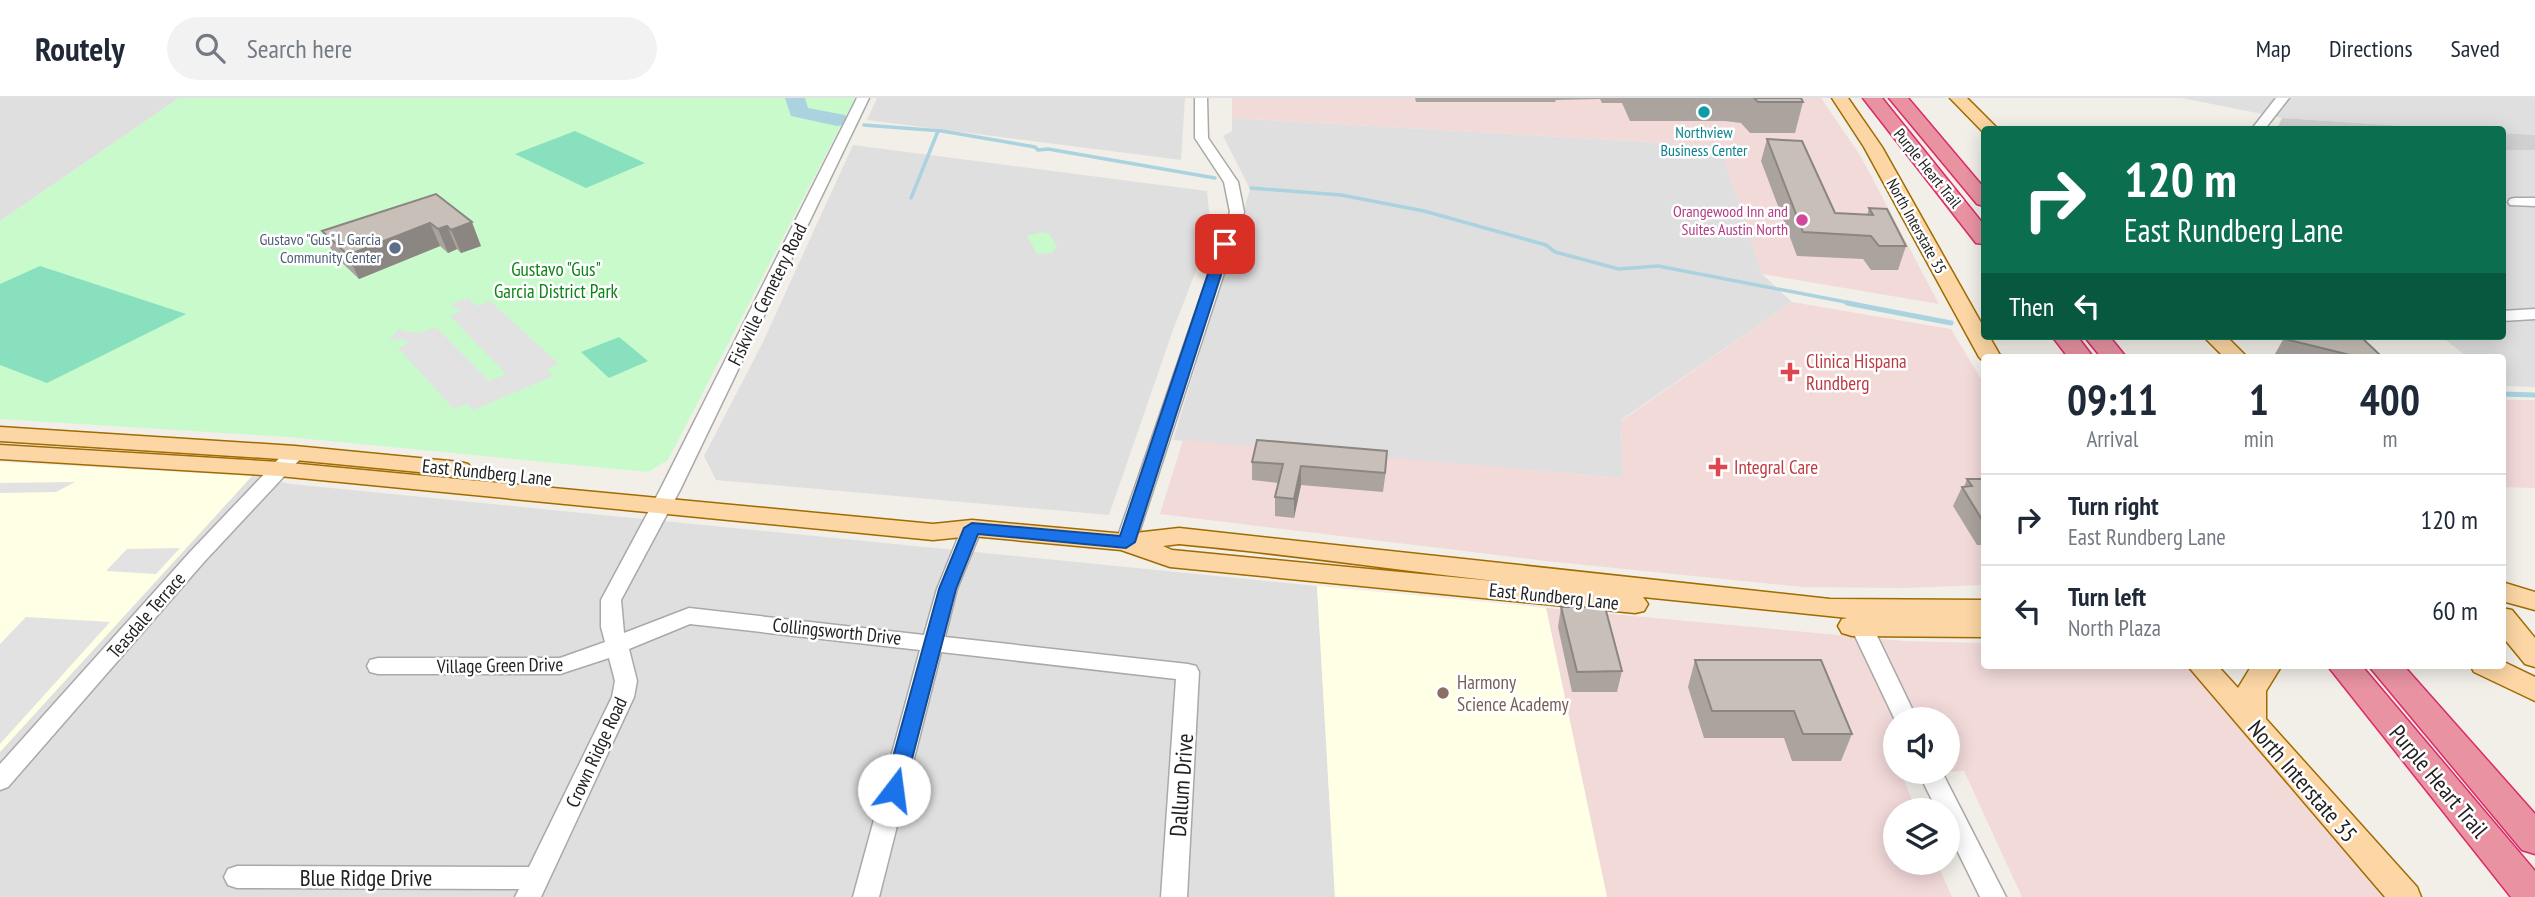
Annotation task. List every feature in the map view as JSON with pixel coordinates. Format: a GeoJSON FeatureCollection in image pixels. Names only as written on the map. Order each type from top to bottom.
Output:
{"type":"FeatureCollection","features":[{"type":"Feature","properties":{"kind":"highway","name":"Purple Heart Trail"},"geometry":{"type":"LineString","coordinates":[[1872,98],[1981,233]]}},
{"type":"Feature","properties":{"kind":"highway","name":"Purple Heart Trail"},"geometry":{"type":"LineString","coordinates":[[1898,98],[1981,196]]}},
{"type":"Feature","properties":{"kind":"highway"},"geometry":{"type":"LineString","coordinates":[[2067,340],[2079,354]]}},
{"type":"Feature","properties":{"kind":"highway"},"geometry":{"type":"LineString","coordinates":[[2099,340],[2111,354]]}},
{"type":"Feature","properties":{"kind":"highway","name":"Purple Heart Trail"},"geometry":{"type":"LineString","coordinates":[[2364,673],[2407,692],[2535,839]]}},
{"type":"Feature","properties":{"kind":"highway","name":"Purple Heart Trail"},"geometry":{"type":"LineString","coordinates":[[2364,673],[2535,897]]}},
{"type":"Feature","properties":{"kind":"main road","name":"North Interstate 35"},"geometry":{"type":"LineString","coordinates":[[1840,98],[1873,147],[1988,354]]}},
{"type":"Feature","properties":{"kind":"main road"},"geometry":{"type":"LineString","coordinates":[[1958,98],[1987,126]]}},
{"type":"Feature","properties":{"kind":"main road"},"geometry":{"type":"LineString","coordinates":[[2218,340],[2233,354]]}},
{"type":"Feature","properties":{"kind":"main road","name":"East Rundberg Lane"},"geometry":{"type":"LineString","coordinates":[[0,434],[148,453]]}},
{"type":"Feature","properties":{"kind":"main road","name":"East Rundberg Lane"},"geometry":{"type":"LineString","coordinates":[[0,452],[148,453],[287,461],[666,497],[933,532],[972,528],[1126,542],[1179,536],[1259,542],[1347,556],[1856,617],[1981,627]]}},
{"type":"Feature","properties":{"kind":"main road"},"geometry":{"type":"LineString","coordinates":[[2506,592],[2535,601]]}},
{"type":"Feature","properties":{"kind":"main road"},"geometry":{"type":"LineString","coordinates":[[2535,607],[2511,622],[2535,657]]}},
{"type":"Feature","properties":{"kind":"main road","name":"East Rundberg Lane"},"geometry":{"type":"LineString","coordinates":[[1856,617],[1981,609]]}},
{"type":"Feature","properties":{"kind":"main road","name":"North Interstate 35"},"geometry":{"type":"LineString","coordinates":[[2205,669],[2405,897]]}},
{"type":"Feature","properties":{"kind":"main road"},"geometry":{"type":"LineString","coordinates":[[2252,723],[2249,692],[2264,669]]}},
{"type":"Feature","properties":{"kind":"main road"},"geometry":{"type":"LineString","coordinates":[[2495,669],[2535,690]]}},
{"type":"Feature","properties":{"kind":"street","name":"Fiskville Cemetery Road"},"geometry":{"type":"LineString","coordinates":[[666,497],[863,98]]}},
{"type":"Feature","properties":{"kind":"street"},"geometry":{"type":"LineString","coordinates":[[1126,542],[1237,212],[1236,190],[1231,179],[1204,143],[1201,134],[1201,98]]}},
{"type":"Feature","properties":{"kind":"street"},"geometry":{"type":"LineString","coordinates":[[2260,126],[2283,98]]}},
{"type":"Feature","properties":{"kind":"street"},"geometry":{"type":"LineString","coordinates":[[2515,202],[2535,202]]}},
{"type":"Feature","properties":{"kind":"street"},"geometry":{"type":"LineString","coordinates":[[2506,316],[2535,314]]}},
{"type":"Feature","properties":{"kind":"street","name":"Teasdale Terrace"},"geometry":{"type":"LineString","coordinates":[[0,780],[197,557],[287,461]]}},
{"type":"Feature","properties":{"kind":"street","name":"Crown Ridge Road"},"geometry":{"type":"LineString","coordinates":[[532,887],[623,697],[626,681],[610,614],[611,600],[666,497]]}},
{"type":"Feature","properties":{"kind":"street"},"geometry":{"type":"LineString","coordinates":[[866,897],[947,589],[972,528]]}},
{"type":"Feature","properties":{"kind":"street","name":"Collingsworth Drive"},"geometry":{"type":"LineString","coordinates":[[618,647],[643,633],[689,616],[1188,672]]}},
{"type":"Feature","properties":{"kind":"street"},"geometry":{"type":"LineString","coordinates":[[1856,617],[1900,707]]}},
{"type":"Feature","properties":{"kind":"street","name":"Village Green Drive"},"geometry":{"type":"LineString","coordinates":[[379,666],[560,666],[589,659],[618,647]]}},
{"type":"Feature","properties":{"kind":"street","name":"Dallum Drive"},"geometry":{"type":"LineString","coordinates":[[1174,897],[1188,672]]}},
{"type":"Feature","properties":{"kind":"street"},"geometry":{"type":"LineString","coordinates":[[1936,784],[1993,897]]}},
{"type":"Feature","properties":{"kind":"street","name":"Blue Ridge Drive"},"geometry":{"type":"LineString","coordinates":[[237,877],[532,887]]}},
{"type":"Feature","properties":{"kind":"shaded area"},"geometry":{"type":"Polygon","coordinates":[[[0,98],[179,98],[0,221],[0,98]]]}},
{"type":"Feature","properties":{"kind":"shaded area"},"geometry":{"type":"Polygon","coordinates":[[[877,98],[1185,98],[1181,160],[867,120],[877,98]]]}},
{"type":"Feature","properties":{"kind":"shaded area"},"geometry":{"type":"Polygon","coordinates":[[[1232,98],[1821,98],[1860,155],[1939,304],[1762,274],[1720,146],[1232,118],[1232,98]]]}},
{"type":"Feature","properties":{"kind":"shaded area"},"geometry":{"type":"Polygon","coordinates":[[[2182,98],[2535,98],[2535,135],[2506,133],[2506,126],[2404,126],[2282,118],[2182,98]]]}},
{"type":"Feature","properties":{"kind":"shaded area"},"geometry":{"type":"Polygon","coordinates":[[[1232,118],[1720,146],[1762,274],[1792,302],[1621,420],[1623,478],[1173,440],[1250,189],[1223,136],[1232,131],[1232,118]]]}},
{"type":"Feature","properties":{"kind":"shaded area"},"geometry":{"type":"Polygon","coordinates":[[[2282,118],[2404,126],[2278,126],[2282,118]]]}},
{"type":"Feature","properties":{"kind":"shaded area"},"geometry":{"type":"Polygon","coordinates":[[[2506,133],[2535,135],[2535,150],[2506,150],[2506,133]]]}},
{"type":"Feature","properties":{"kind":"shaded area"},"geometry":{"type":"Polygon","coordinates":[[[853,145],[1207,191],[1211,232],[1173,330],[1109,515],[716,480],[704,456],[763,342],[853,145]]]}},
{"type":"Feature","properties":{"kind":"shaded area"},"geometry":{"type":"Polygon","coordinates":[[[2506,150],[2535,150],[2535,387],[2506,386],[2506,354],[2463,354],[2446,340],[2506,340],[2506,150]]]}},
{"type":"Feature","properties":{"kind":"shaded area"},"geometry":{"type":"Polygon","coordinates":[[[468,298],[477,306],[490,301],[559,364],[547,369],[553,376],[473,410],[468,404],[454,409],[398,348],[408,343],[402,339],[389,340],[400,328],[402,331],[419,333],[436,327],[489,381],[506,374],[450,316],[460,311],[451,304],[468,298]]]}},
{"type":"Feature","properties":{"kind":"shaded area"},"geometry":{"type":"Polygon","coordinates":[[[1792,302],[1951,329],[1981,379],[1981,585],[1803,587],[1546,561],[1160,514],[1183,440],[1623,478],[1621,421],[1792,302]]]}},
{"type":"Feature","properties":{"kind":"shaded area"},"geometry":{"type":"Polygon","coordinates":[[[2506,400],[2535,400],[2535,488],[2506,487],[2506,400]]]}},
{"type":"Feature","properties":{"kind":"shaded area"},"geometry":{"type":"Polygon","coordinates":[[[0,462],[252,476],[0,752],[0,462]]]}},
{"type":"Feature","properties":{"kind":"shaded area"},"geometry":{"type":"Polygon","coordinates":[[[252,476],[291,484],[1317,586],[1335,897],[0,897],[0,752],[252,476]]]}},
{"type":"Feature","properties":{"kind":"shaded area"},"geometry":{"type":"Polygon","coordinates":[[[75,482],[56,492],[0,493],[0,483],[75,482]]]}},
{"type":"Feature","properties":{"kind":"shaded area"},"geometry":{"type":"Polygon","coordinates":[[[180,548],[156,574],[106,571],[127,549],[180,548]]]}},
{"type":"Feature","properties":{"kind":"shaded area","name":"Harmony Science Academy"},"geometry":{"type":"Polygon","coordinates":[[[1317,586],[1546,608],[1607,897],[1335,897],[1317,586]]]}},
{"type":"Feature","properties":{"kind":"shaded area"},"geometry":{"type":"Polygon","coordinates":[[[1546,608],[1904,641],[1981,643],[1981,669],[2191,669],[2390,897],[2022,897],[1964,771],[1960,771],[1960,707],[1883,707],[1883,784],[1906,784],[1911,798],[1883,798],[1883,875],[1942,875],[1952,897],[1607,897],[1546,608]]]}},
{"type":"Feature","properties":{"kind":"shaded area"},"geometry":{"type":"Polygon","coordinates":[[[26,617],[110,622],[0,744],[0,644],[26,617]]]}},
{"type":"Feature","properties":{"kind":"green space","name":"Gustavo \"Gus\" Garcia District Park"},"geometry":{"type":"Polygon","coordinates":[[[179,98],[855,98],[668,460],[648,472],[288,437],[0,419],[0,221],[179,98]]]}},
{"type":"Feature","properties":{"kind":"green space"},"geometry":{"type":"Polygon","coordinates":[[[575,131],[645,163],[586,188],[515,154],[575,131]]]}},
{"type":"Feature","properties":{"kind":"green space"},"geometry":{"type":"Polygon","coordinates":[[[1043,232],[1049,234],[1057,247],[1052,253],[1037,254],[1027,236],[1043,232]]]}},
{"type":"Feature","properties":{"kind":"green space"},"geometry":{"type":"Polygon","coordinates":[[[40,266],[186,314],[47,383],[0,365],[0,284],[40,266]]]}},
{"type":"Feature","properties":{"kind":"green space"},"geometry":{"type":"Polygon","coordinates":[[[619,337],[648,361],[609,378],[581,352],[619,337]]]}},
{"type":"Feature","properties":{"kind":"building"},"geometry":{"type":"Polygon","coordinates":[[[1754,98],[1801,98],[1803,102],[1758,102],[1754,98]]]}},
{"type":"Feature","properties":{"kind":"building"},"geometry":{"type":"Polygon","coordinates":[[[1767,139],[1802,141],[1835,213],[1873,215],[1869,208],[1887,209],[1906,246],[1879,246],[1871,236],[1803,232],[1767,139]]]}},
{"type":"Feature","properties":{"kind":"building"},"geometry":{"type":"Polygon","coordinates":[[[436,194],[472,222],[451,230],[447,226],[438,229],[430,223],[348,255],[322,231],[436,194]]]}},
{"type":"Feature","properties":{"kind":"building"},"geometry":{"type":"Polygon","coordinates":[[[2289,340],[2364,340],[2379,354],[2346,354],[2289,340]]]}},
{"type":"Feature","properties":{"kind":"building"},"geometry":{"type":"Polygon","coordinates":[[[1257,440],[1387,451],[1385,473],[1301,466],[1294,499],[1275,497],[1283,464],[1252,462],[1257,440]]]}},
{"type":"Feature","properties":{"kind":"building"},"geometry":{"type":"Polygon","coordinates":[[[1967,479],[1981,479],[1981,518],[1962,487],[1972,486],[1967,479]]]}},
{"type":"Feature","properties":{"kind":"building"},"geometry":{"type":"Polygon","coordinates":[[[1561,607],[1605,607],[1622,671],[1577,672],[1561,607]]]}},
{"type":"Feature","properties":{"kind":"building"},"geometry":{"type":"Polygon","coordinates":[[[1695,660],[1821,660],[1852,734],[1803,734],[1794,711],[1712,711],[1695,660]]]}},
{"type":"Feature","properties":{"kind":"waterway"},"geometry":{"type":"LineString","coordinates":[[795,98],[798,112],[837,120]]}},
{"type":"Feature","properties":{"kind":"waterway"},"geometry":{"type":"LineString","coordinates":[[864,125],[942,131],[1035,147],[1038,150],[1048,149],[1215,178]]}},
{"type":"Feature","properties":{"kind":"waterway"},"geometry":{"type":"LineString","coordinates":[[911,198],[938,131]]}},
{"type":"Feature","properties":{"kind":"waterway"},"geometry":{"type":"LineString","coordinates":[[1251,188],[1341,195],[1424,211],[1546,245],[1555,252],[1619,269],[1658,266],[1856,304]]}},
{"type":"Feature","properties":{"kind":"waterway"},"geometry":{"type":"LineString","coordinates":[[1847,303],[1951,323]]}},
{"type":"Feature","properties":{"kind":"waterway"},"geometry":{"type":"LineString","coordinates":[[2506,394],[2535,395]]}},
{"type":"Feature","properties":{"kind":"place","name":"Northview Business Center"},"geometry":{"type":"Point","coordinates":[1704,112]}},
{"type":"Feature","properties":{"kind":"place","name":"Orangewood Inn and Suites Austin North"},"geometry":{"type":"Point","coordinates":[1802,220]}},
{"type":"Feature","properties":{"kind":"place","name":"Gustavo \"Gus\" L Garcia Community Center"},"geometry":{"type":"Point","coordinates":[395,248]}},
{"type":"Feature","properties":{"kind":"place","name":"Clinica Hispana Rundberg"},"geometry":{"type":"Point","coordinates":[1790,372]}},
{"type":"Feature","properties":{"kind":"place","name":"Integral Care"},"geometry":{"type":"Point","coordinates":[1718,467]}},
{"type":"Feature","properties":{"kind":"place","name":"Harmony Science Academy"},"geometry":{"type":"Point","coordinates":[1443,693]}},
{"type":"Feature","properties":{"kind":"route"},"geometry":{"type":"LineString","coordinates":[[894,790],[947,589],[972,528],[1126,542],[1225,244]]}}]}
